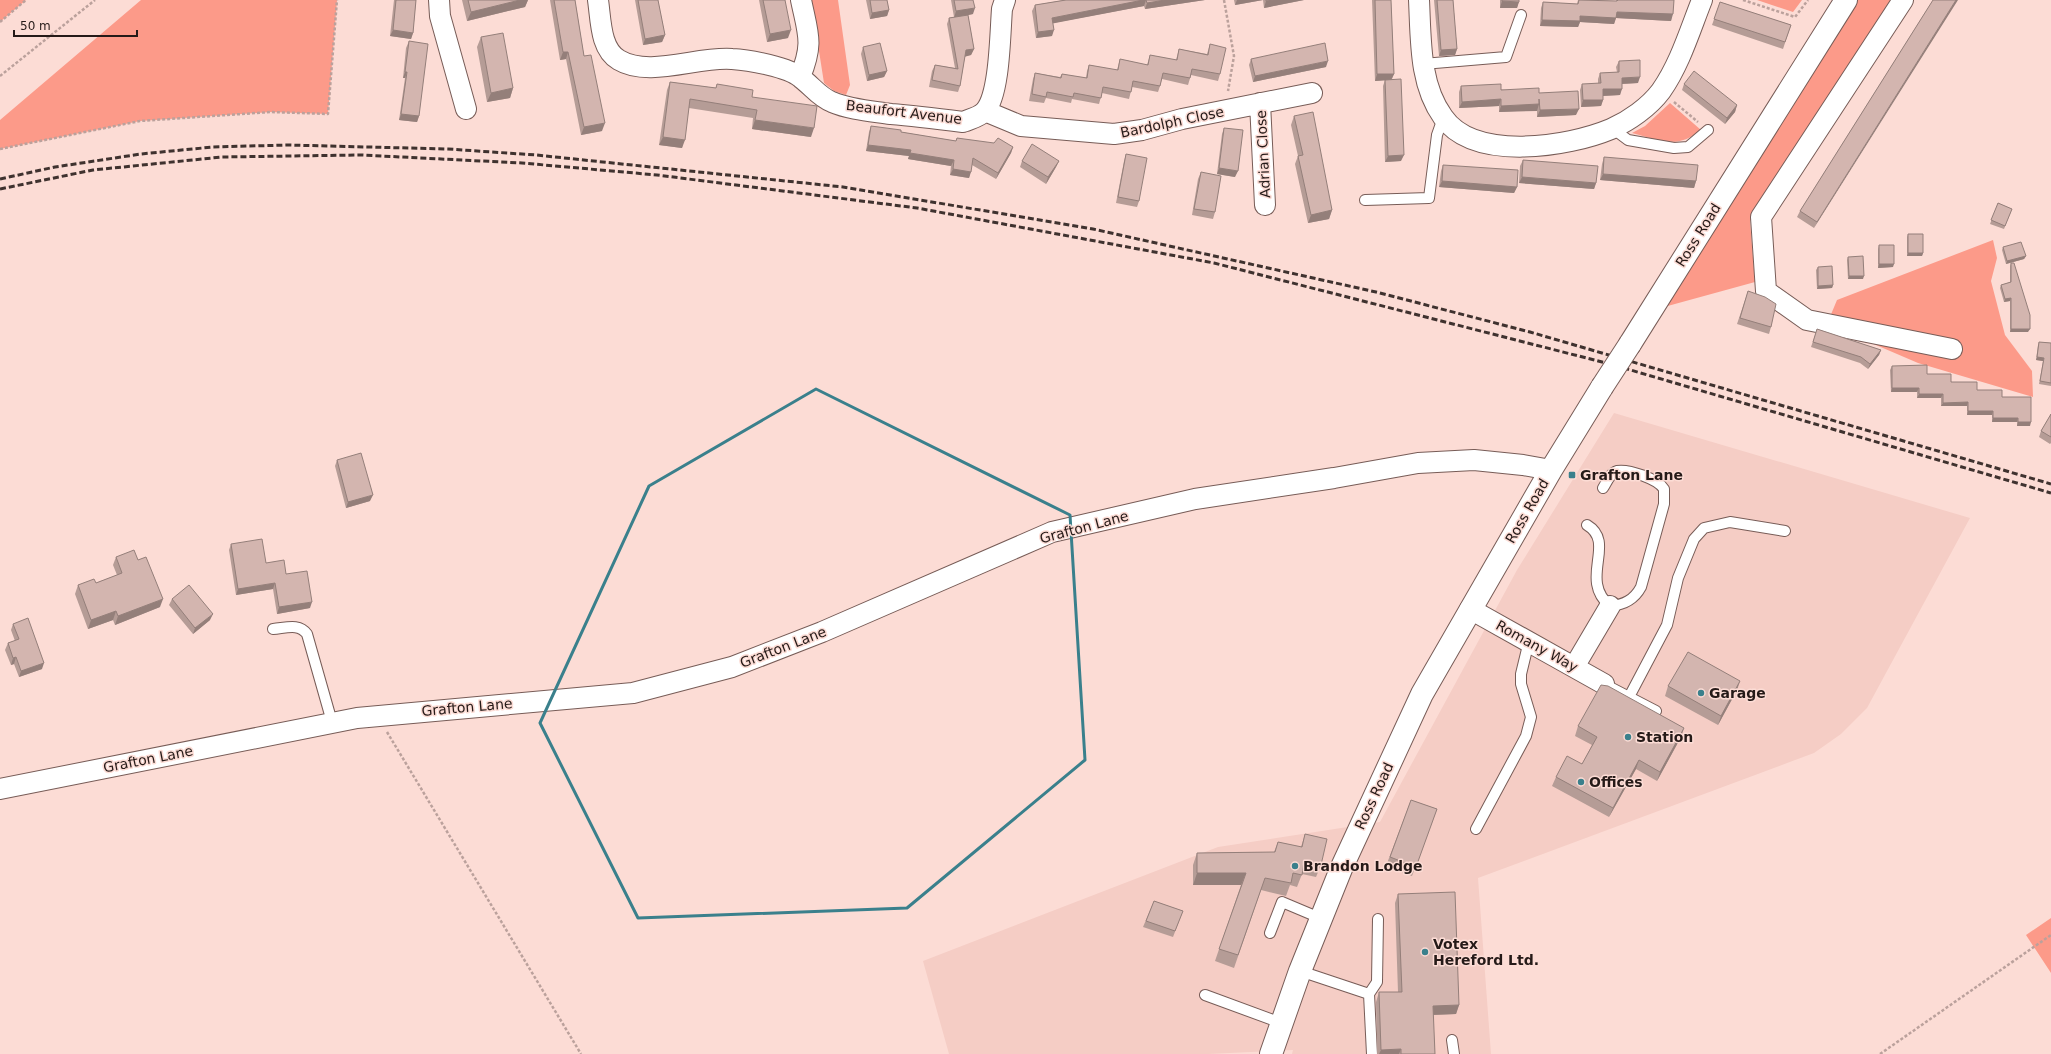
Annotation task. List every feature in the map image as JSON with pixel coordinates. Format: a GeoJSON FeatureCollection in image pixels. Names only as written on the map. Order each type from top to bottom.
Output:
{"type":"FeatureCollection","features":[{"type":"Feature","properties":{"kind":"highway","name":"Ross Road"},"geometry":{"type":"LineString","coordinates":[[1271,1054],[1320,918],[1366,813],[1422,694],[1470,608],[1551,470],[1846,0]]}},
{"type":"Feature","properties":{"kind":"street"},"geometry":{"type":"LineString","coordinates":[[439,0],[440,16],[466,109]]}},
{"type":"Feature","properties":{"kind":"street","name":"Beaufort Avenue"},"geometry":{"type":"LineString","coordinates":[[598,0],[606,47],[618,60],[632,67],[649,68],[711,58],[733,58],[763,63],[800,77],[818,94],[830,102],[853,109],[963,122],[986,111]]}},
{"type":"Feature","properties":{"kind":"street"},"geometry":{"type":"LineString","coordinates":[[800,77],[808,58],[810,44],[801,0]]}},
{"type":"Feature","properties":{"kind":"street"},"geometry":{"type":"LineString","coordinates":[[986,111],[995,90],[1002,9],[1005,0]]}},
{"type":"Feature","properties":{"kind":"street"},"geometry":{"type":"LineString","coordinates":[[1419,0],[1423,64],[1432,98],[1443,118],[1455,130],[1474,140],[1505,147],[1546,145],[1572,141],[1612,128],[1640,112],[1661,92],[1676,65],[1702,0]]}},
{"type":"Feature","properties":{"kind":"street"},"geometry":{"type":"LineString","coordinates":[[1903,0],[1762,217],[1766,291],[1807,320],[1952,348]]}},
{"type":"Feature","properties":{"kind":"street","name":"Bardolph Close"},"geometry":{"type":"LineString","coordinates":[[986,111],[1021,126],[1114,134],[1142,130],[1182,119],[1312,93]]}},
{"type":"Feature","properties":{"kind":"street","name":"Adrian Close"},"geometry":{"type":"LineString","coordinates":[[1260,103],[1265,205]]}},
{"type":"Feature","properties":{"kind":"street","name":"Grafton Lane"},"geometry":{"type":"LineString","coordinates":[[0,788],[332,722],[375,715],[633,693],[732,666],[822,632],[1052,532],[1195,499],[1334,478],[1418,463],[1474,460],[1523,465],[1551,470]]}},
{"type":"Feature","properties":{"kind":"street"},"geometry":{"type":"LineString","coordinates":[[1574,667],[1610,606]]}},
{"type":"Feature","properties":{"kind":"street","name":"Romany Way"},"geometry":{"type":"LineString","coordinates":[[1470,608],[1604,684]]}},
{"type":"Feature","properties":{"kind":"lane"},"geometry":{"type":"LineString","coordinates":[[1423,64],[1506,57],[1521,15]]}},
{"type":"Feature","properties":{"kind":"lane"},"geometry":{"type":"LineString","coordinates":[[1365,200],[1429,198],[1437,135],[1443,118]]}},
{"type":"Feature","properties":{"kind":"lane"},"geometry":{"type":"LineString","coordinates":[[1612,128],[1628,140],[1674,148],[1688,147],[1708,130]]}},
{"type":"Feature","properties":{"kind":"lane"},"geometry":{"type":"LineString","coordinates":[[1587,525],[1597,533],[1600,539],[1596,569],[1600,595],[1610,606],[1620,606],[1638,594],[1641,587],[1664,504],[1664,489],[1656,480],[1624,471],[1616,471],[1610,476],[1603,488]]}},
{"type":"Feature","properties":{"kind":"lane"},"geometry":{"type":"LineString","coordinates":[[1629,697],[1667,625],[1678,578],[1694,539],[1704,528],[1730,522],[1785,531]]}},
{"type":"Feature","properties":{"kind":"lane"},"geometry":{"type":"LineString","coordinates":[[273,629],[298,627],[304,629],[307,634],[332,722]]}},
{"type":"Feature","properties":{"kind":"lane"},"geometry":{"type":"LineString","coordinates":[[1476,830],[1526,736],[1531,718],[1521,679],[1529,641]]}},
{"type":"Feature","properties":{"kind":"lane"},"geometry":{"type":"LineString","coordinates":[[1604,684],[1656,711]]}},
{"type":"Feature","properties":{"kind":"lane"},"geometry":{"type":"LineString","coordinates":[[1270,933],[1282,902],[1320,918]]}},
{"type":"Feature","properties":{"kind":"lane"},"geometry":{"type":"LineString","coordinates":[[1372,1054],[1369,994],[1377,982],[1378,919]]}},
{"type":"Feature","properties":{"kind":"lane"},"geometry":{"type":"LineString","coordinates":[[1300,971],[1369,994]]}},
{"type":"Feature","properties":{"kind":"lane"},"geometry":{"type":"LineString","coordinates":[[1205,995],[1281,1023]]}},
{"type":"Feature","properties":{"kind":"lane"},"geometry":{"type":"LineString","coordinates":[[1452,1040],[1454,1054]]}},
{"type":"Feature","properties":{"kind":"path"},"geometry":{"type":"LineString","coordinates":[[0,22],[26,0]]}},
{"type":"Feature","properties":{"kind":"path"},"geometry":{"type":"LineString","coordinates":[[0,76],[94,0]]}},
{"type":"Feature","properties":{"kind":"path"},"geometry":{"type":"LineString","coordinates":[[0,149],[140,121],[271,112],[328,114],[337,0]]}},
{"type":"Feature","properties":{"kind":"path"},"geometry":{"type":"LineString","coordinates":[[1224,0],[1234,56],[1226,110]]}},
{"type":"Feature","properties":{"kind":"path"},"geometry":{"type":"LineString","coordinates":[[1743,0],[1795,17],[1808,0]]}},
{"type":"Feature","properties":{"kind":"path"},"geometry":{"type":"LineString","coordinates":[[1661,92],[1708,130]]}},
{"type":"Feature","properties":{"kind":"path"},"geometry":{"type":"LineString","coordinates":[[375,715],[580,1054]]}},
{"type":"Feature","properties":{"kind":"path"},"geometry":{"type":"LineString","coordinates":[[1880,1054],[2051,935]]}},
{"type":"Feature","properties":{"kind":"highlighted area"},"geometry":{"type":"Polygon","coordinates":[[[816,389],[1070,515],[1085,760],[907,908],[638,918],[540,723],[649,486],[816,389]]]}},
{"type":"Feature","properties":{"kind":"shaded area"},"geometry":{"type":"Polygon","coordinates":[[[0,0],[26,0],[0,22],[0,0]]]}},
{"type":"Feature","properties":{"kind":"shaded area"},"geometry":{"type":"Polygon","coordinates":[[[141,0],[337,0],[328,114],[271,112],[140,121],[0,149],[0,120],[141,0]]]}},
{"type":"Feature","properties":{"kind":"shaded area"},"geometry":{"type":"Polygon","coordinates":[[[811,0],[838,0],[850,85],[846,95],[834,91],[824,83],[811,0]]]}},
{"type":"Feature","properties":{"kind":"shaded area"},"geometry":{"type":"Polygon","coordinates":[[[1757,0],[1802,0],[1793,12],[1757,0]]]}},
{"type":"Feature","properties":{"kind":"shaded area"},"geometry":{"type":"Polygon","coordinates":[[[1857,0],[1891,0],[1750,221],[1755,282],[1664,307],[1857,0]]]}},
{"type":"Feature","properties":{"kind":"shaded area"},"geometry":{"type":"Polygon","coordinates":[[[1670,103],[1701,130],[1684,140],[1676,142],[1668,142],[1632,133],[1645,126],[1670,103]]]}},
{"type":"Feature","properties":{"kind":"shaded area"},"geometry":{"type":"Polygon","coordinates":[[[1993,240],[1997,258],[1991,281],[2005,335],[2032,371],[2033,397],[1918,363],[1827,324],[1837,300],[1993,240]]]}},
{"type":"Feature","properties":{"kind":"shaded area"},"geometry":{"type":"Polygon","coordinates":[[[1614,413],[1970,518],[1867,708],[1841,734],[1814,753],[1478,878],[1491,1054],[1292,1054],[1293,1050],[1208,1054],[949,1054],[923,961],[1218,847],[1380,822],[1517,570],[1614,413]]]}},
{"type":"Feature","properties":{"kind":"shaded area"},"geometry":{"type":"Polygon","coordinates":[[[2051,918],[2051,973],[2026,935],[2051,918]]]}},
{"type":"Feature","properties":{"kind":"building"},"geometry":{"type":"Polygon","coordinates":[[[396,0],[416,0],[413,33],[393,30],[396,0]]]}},
{"type":"Feature","properties":{"kind":"building"},"geometry":{"type":"Polygon","coordinates":[[[468,0],[520,0],[471,12],[468,0]]]}},
{"type":"Feature","properties":{"kind":"building"},"geometry":{"type":"Polygon","coordinates":[[[554,0],[575,0],[584,56],[591,55],[605,123],[584,127],[568,52],[563,52],[554,0]]]}},
{"type":"Feature","properties":{"kind":"building"},"geometry":{"type":"Polygon","coordinates":[[[638,0],[658,0],[665,35],[645,39],[638,0]]]}},
{"type":"Feature","properties":{"kind":"building"},"geometry":{"type":"Polygon","coordinates":[[[763,0],[785,0],[791,30],[770,34],[763,0]]]}},
{"type":"Feature","properties":{"kind":"building"},"geometry":{"type":"Polygon","coordinates":[[[870,0],[887,0],[889,10],[872,13],[870,0]]]}},
{"type":"Feature","properties":{"kind":"building"},"geometry":{"type":"Polygon","coordinates":[[[954,0],[973,0],[975,8],[956,11],[954,0]]]}},
{"type":"Feature","properties":{"kind":"building"},"geometry":{"type":"Polygon","coordinates":[[[1066,0],[1143,0],[1052,18],[1054,30],[1038,32],[1035,5],[1066,0]]]}},
{"type":"Feature","properties":{"kind":"building"},"geometry":{"type":"Polygon","coordinates":[[[1146,0],[1165,0],[1147,3],[1146,0]]]}},
{"type":"Feature","properties":{"kind":"building"},"geometry":{"type":"Polygon","coordinates":[[[1375,0],[1391,0],[1394,74],[1377,74],[1375,0]]]}},
{"type":"Feature","properties":{"kind":"building"},"geometry":{"type":"Polygon","coordinates":[[[1437,0],[1453,0],[1457,49],[1441,50],[1437,0]]]}},
{"type":"Feature","properties":{"kind":"building"},"geometry":{"type":"Polygon","coordinates":[[[1519,0],[1519,2],[1502,1],[1519,0]]]}},
{"type":"Feature","properties":{"kind":"building"},"geometry":{"type":"Polygon","coordinates":[[[1579,0],[1674,0],[1673,14],[1617,12],[1616,18],[1580,16],[1580,21],[1542,20],[1543,2],[1578,4],[1579,0]]]}},
{"type":"Feature","properties":{"kind":"building"},"geometry":{"type":"Polygon","coordinates":[[[1933,0],[1956,0],[1817,222],[1800,211],[1933,0]]]}},
{"type":"Feature","properties":{"kind":"building"},"geometry":{"type":"Polygon","coordinates":[[[1720,2],[1791,25],[1785,42],[1714,19],[1720,2]]]}},
{"type":"Feature","properties":{"kind":"building"},"geometry":{"type":"Polygon","coordinates":[[[968,15],[974,49],[966,50],[960,86],[932,80],[935,65],[958,69],[949,18],[968,15]]]}},
{"type":"Feature","properties":{"kind":"building"},"geometry":{"type":"Polygon","coordinates":[[[503,33],[513,88],[491,93],[481,37],[503,33]]]}},
{"type":"Feature","properties":{"kind":"building"},"geometry":{"type":"Polygon","coordinates":[[[409,41],[428,44],[419,116],[401,114],[407,72],[405,72],[409,41]]]}},
{"type":"Feature","properties":{"kind":"building"},"geometry":{"type":"Polygon","coordinates":[[[880,43],[887,71],[869,75],[863,47],[880,43]]]}},
{"type":"Feature","properties":{"kind":"building"},"geometry":{"type":"Polygon","coordinates":[[[1325,43],[1328,61],[1255,76],[1251,59],[1325,43]]]}},
{"type":"Feature","properties":{"kind":"building"},"geometry":{"type":"Polygon","coordinates":[[[1210,44],[1226,48],[1220,74],[1192,69],[1190,78],[1163,73],[1160,86],[1133,81],[1131,92],[1103,87],[1101,98],[1074,93],[1073,97],[1047,92],[1046,97],[1032,94],[1035,73],[1061,78],[1062,74],[1087,78],[1089,65],[1118,70],[1120,59],[1148,65],[1150,55],[1177,60],[1179,49],[1208,55],[1210,44]]]}},
{"type":"Feature","properties":{"kind":"building"},"geometry":{"type":"Polygon","coordinates":[[[1640,60],[1640,77],[1622,78],[1622,89],[1603,89],[1603,100],[1583,100],[1582,84],[1601,83],[1600,73],[1619,72],[1619,61],[1640,60]]]}},
{"type":"Feature","properties":{"kind":"building"},"geometry":{"type":"Polygon","coordinates":[[[1694,71],[1737,105],[1727,118],[1684,84],[1694,71]]]}},
{"type":"Feature","properties":{"kind":"building"},"geometry":{"type":"Polygon","coordinates":[[[1401,79],[1404,155],[1388,156],[1385,80],[1401,79]]]}},
{"type":"Feature","properties":{"kind":"building"},"geometry":{"type":"Polygon","coordinates":[[[670,82],[716,88],[717,84],[753,90],[752,97],[817,106],[814,128],[755,120],[757,110],[690,99],[685,140],[663,137],[670,82]]]}},
{"type":"Feature","properties":{"kind":"building"},"geometry":{"type":"Polygon","coordinates":[[[1501,84],[1501,90],[1539,88],[1539,93],[1578,91],[1579,109],[1540,110],[1539,99],[1539,104],[1501,106],[1501,99],[1462,102],[1461,86],[1501,84]]]}},
{"type":"Feature","properties":{"kind":"building"},"geometry":{"type":"Polygon","coordinates":[[[1313,112],[1332,210],[1311,215],[1298,156],[1303,155],[1294,116],[1313,112]]]}},
{"type":"Feature","properties":{"kind":"building"},"geometry":{"type":"Polygon","coordinates":[[[871,126],[901,130],[901,132],[956,141],[957,138],[994,143],[998,138],[1013,147],[998,173],[973,158],[971,172],[953,169],[954,160],[910,153],[911,150],[868,145],[871,126]]]}},
{"type":"Feature","properties":{"kind":"building"},"geometry":{"type":"Polygon","coordinates":[[[1224,128],[1243,130],[1238,171],[1219,168],[1224,128]]]}},
{"type":"Feature","properties":{"kind":"building"},"geometry":{"type":"Polygon","coordinates":[[[1032,144],[1059,161],[1048,177],[1022,161],[1032,144]]]}},
{"type":"Feature","properties":{"kind":"building"},"geometry":{"type":"Polygon","coordinates":[[[1126,154],[1147,158],[1139,201],[1118,197],[1126,154]]]}},
{"type":"Feature","properties":{"kind":"building"},"geometry":{"type":"Polygon","coordinates":[[[1604,157],[1698,165],[1696,181],[1603,174],[1604,157]]]}},
{"type":"Feature","properties":{"kind":"building"},"geometry":{"type":"Polygon","coordinates":[[[1523,160],[1598,166],[1596,183],[1522,177],[1523,160]]]}},
{"type":"Feature","properties":{"kind":"building"},"geometry":{"type":"Polygon","coordinates":[[[1443,165],[1518,170],[1517,187],[1442,181],[1443,165]]]}},
{"type":"Feature","properties":{"kind":"building"},"geometry":{"type":"Polygon","coordinates":[[[1201,172],[1221,176],[1215,212],[1194,209],[1201,172]]]}},
{"type":"Feature","properties":{"kind":"building"},"geometry":{"type":"Polygon","coordinates":[[[1998,203],[2012,209],[2005,226],[1991,220],[1998,203]]]}},
{"type":"Feature","properties":{"kind":"building"},"geometry":{"type":"Polygon","coordinates":[[[1908,234],[1923,234],[1923,253],[1908,253],[1908,234]]]}},
{"type":"Feature","properties":{"kind":"building"},"geometry":{"type":"Polygon","coordinates":[[[2021,242],[2026,256],[2007,261],[2003,247],[2021,242]]]}},
{"type":"Feature","properties":{"kind":"building"},"geometry":{"type":"Polygon","coordinates":[[[1879,245],[1894,245],[1894,264],[1879,264],[1879,245]]]}},
{"type":"Feature","properties":{"kind":"building"},"geometry":{"type":"Polygon","coordinates":[[[1863,256],[1864,276],[1849,276],[1848,257],[1863,256]]]}},
{"type":"Feature","properties":{"kind":"building"},"geometry":{"type":"Polygon","coordinates":[[[2011,263],[2014,263],[2030,315],[2030,329],[2011,329],[2011,298],[2005,299],[2001,285],[2011,282],[2011,263]]]}},
{"type":"Feature","properties":{"kind":"building"},"geometry":{"type":"Polygon","coordinates":[[[1832,266],[1833,285],[1818,286],[1818,267],[1832,266]]]}},
{"type":"Feature","properties":{"kind":"building"},"geometry":{"type":"Polygon","coordinates":[[[1748,291],[1765,297],[1776,304],[1771,327],[1740,318],[1748,291]]]}},
{"type":"Feature","properties":{"kind":"building"},"geometry":{"type":"Polygon","coordinates":[[[1817,329],[1881,350],[1870,364],[1861,357],[1813,342],[1817,329]]]}},
{"type":"Feature","properties":{"kind":"building"},"geometry":{"type":"Polygon","coordinates":[[[2039,342],[2051,343],[2051,383],[2040,381],[2044,358],[2037,357],[2039,342]]]}},
{"type":"Feature","properties":{"kind":"building"},"geometry":{"type":"Polygon","coordinates":[[[1927,365],[1927,374],[1951,374],[1951,382],[1977,382],[1977,390],[2002,390],[2002,397],[2031,397],[2031,422],[2018,422],[2018,418],[1993,418],[1993,411],[1968,411],[1968,402],[1943,403],[1943,394],[1919,394],[1919,388],[1892,388],[1892,366],[1927,365]]]}},
{"type":"Feature","properties":{"kind":"building"},"geometry":{"type":"Polygon","coordinates":[[[2051,414],[2051,437],[2041,431],[2051,414]]]}},
{"type":"Feature","properties":{"kind":"building"},"geometry":{"type":"Polygon","coordinates":[[[361,453],[373,495],[348,502],[337,460],[361,453]]]}},
{"type":"Feature","properties":{"kind":"building"},"geometry":{"type":"Polygon","coordinates":[[[262,539],[266,563],[284,560],[286,574],[307,571],[312,602],[279,607],[275,583],[238,589],[231,544],[262,539]]]}},
{"type":"Feature","properties":{"kind":"building"},"geometry":{"type":"Polygon","coordinates":[[[134,550],[138,560],[146,557],[163,599],[118,616],[116,611],[91,620],[78,585],[94,579],[96,583],[122,573],[116,557],[134,550]]]}},
{"type":"Feature","properties":{"kind":"building"},"geometry":{"type":"Polygon","coordinates":[[[189,585],[213,614],[195,628],[172,599],[189,585]]]}},
{"type":"Feature","properties":{"kind":"building"},"geometry":{"type":"Polygon","coordinates":[[[28,618],[44,663],[21,671],[16,657],[13,658],[8,643],[19,639],[13,624],[28,618]]]}},
{"type":"Feature","properties":{"kind":"building","name":"Garage"},"geometry":{"type":"Polygon","coordinates":[[[1688,652],[1740,681],[1721,716],[1668,686],[1688,652]]]}},
{"type":"Feature","properties":{"kind":"building"},"geometry":{"type":"Polygon","coordinates":[[[1601,685],[1608,686],[1684,728],[1660,772],[1639,760],[1613,808],[1556,777],[1567,756],[1582,764],[1597,737],[1578,726],[1601,685]]]}},
{"type":"Feature","properties":{"kind":"building"},"geometry":{"type":"Polygon","coordinates":[[[1411,800],[1437,809],[1416,867],[1390,857],[1411,800]]]}},
{"type":"Feature","properties":{"kind":"building"},"geometry":{"type":"Polygon","coordinates":[[[1305,834],[1327,839],[1321,865],[1304,861],[1302,875],[1293,873],[1291,883],[1265,878],[1238,955],[1219,949],[1246,873],[1197,873],[1197,853],[1275,852],[1278,842],[1302,847],[1305,834]]]}},
{"type":"Feature","properties":{"kind":"building","name":"Votex Hereford Ltd."},"geometry":{"type":"Polygon","coordinates":[[[1455,892],[1459,1005],[1433,1006],[1435,1054],[1401,1054],[1401,1049],[1381,1050],[1379,992],[1402,992],[1398,894],[1455,892]]]}},
{"type":"Feature","properties":{"kind":"building"},"geometry":{"type":"Polygon","coordinates":[[[1154,901],[1183,911],[1175,931],[1146,921],[1154,901]]]}},
{"type":"Feature","properties":{"kind":"railway"},"geometry":{"type":"LineString","coordinates":[[0,179],[55,167],[141,154],[213,147],[288,145],[448,149],[536,155],[843,187],[1093,229],[1376,292],[1530,332],[2051,484]]}},
{"type":"Feature","properties":{"kind":"railway"},"geometry":{"type":"LineString","coordinates":[[0,189],[93,170],[222,157],[361,155],[522,163],[657,175],[917,208],[1214,263],[1610,364],[2051,493]]}},
{"type":"Feature","properties":{"kind":"place","name":"Grafton Lane"},"geometry":{"type":"Point","coordinates":[1572,475]}},
{"type":"Feature","properties":{"kind":"place","name":"Garage"},"geometry":{"type":"Point","coordinates":[1701,693]}},
{"type":"Feature","properties":{"kind":"place","name":"Station"},"geometry":{"type":"Point","coordinates":[1628,737]}},
{"type":"Feature","properties":{"kind":"place","name":"Offices"},"geometry":{"type":"Point","coordinates":[1581,782]}},
{"type":"Feature","properties":{"kind":"place","name":"Brandon Lodge"},"geometry":{"type":"Point","coordinates":[1295,866]}},
{"type":"Feature","properties":{"kind":"place","name":"Votex Hereford Ltd."},"geometry":{"type":"Point","coordinates":[1425,952]}}]}
